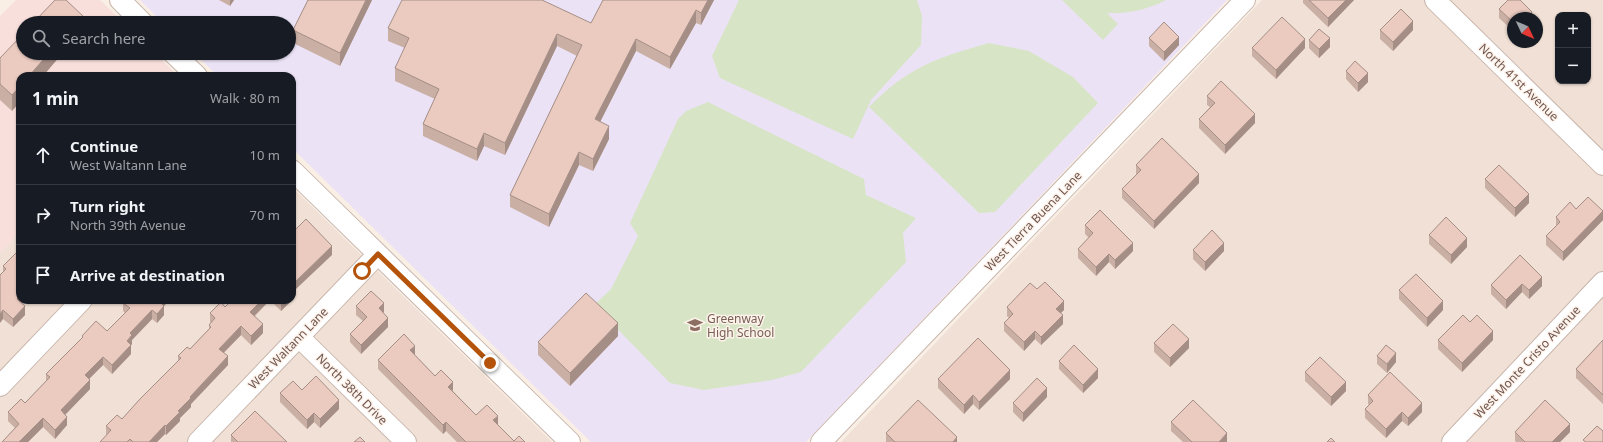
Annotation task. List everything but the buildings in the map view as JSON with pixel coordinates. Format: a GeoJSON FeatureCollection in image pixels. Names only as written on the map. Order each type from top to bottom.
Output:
{"type":"FeatureCollection","features":[{"type":"Feature","properties":{"kind":"street"},"geometry":{"type":"LineString","coordinates":[[120,0],[136,16]]}},
{"type":"Feature","properties":{"kind":"street","name":"West Tierra Buena Lane"},"geometry":{"type":"LineString","coordinates":[[821,442],[1245,0]]}},
{"type":"Feature","properties":{"kind":"street","name":"North 41st Avenue"},"geometry":{"type":"LineString","coordinates":[[1436,0],[1603,165]]}},
{"type":"Feature","properties":{"kind":"street"},"geometry":{"type":"LineString","coordinates":[[180,60],[193,72]]}},
{"type":"Feature","properties":{"kind":"street"},"geometry":{"type":"LineString","coordinates":[[296,174],[570,442]]}},
{"type":"Feature","properties":{"kind":"street","name":"West Waltann Lane"},"geometry":{"type":"LineString","coordinates":[[198,442],[378,254]]}},
{"type":"Feature","properties":{"kind":"street","name":"West Monte Cristo Avenue"},"geometry":{"type":"LineString","coordinates":[[1452,442],[1603,282]]}},
{"type":"Feature","properties":{"kind":"street"},"geometry":{"type":"LineString","coordinates":[[0,386],[78,304]]}},
{"type":"Feature","properties":{"kind":"street","name":"North 38th Drive"},"geometry":{"type":"LineString","coordinates":[[299,337],[406,442]]}},
{"type":"Feature","properties":{"kind":"shaded area"},"geometry":{"type":"Polygon","coordinates":[[[16,0],[100,0],[117,16],[16,16],[16,60],[162,60],[173,71],[16,72],[16,236],[0,253],[0,16],[16,0]]]}},
{"type":"Feature","properties":{"kind":"shaded area","name":"Greenway High School"},"geometry":{"type":"Polygon","coordinates":[[[140,0],[1227,0],[806,442],[591,442],[296,152],[296,72],[214,72],[201,60],[296,60],[296,16],[156,16],[140,0]]]}},
{"type":"Feature","properties":{"kind":"shaded area"},"geometry":{"type":"Polygon","coordinates":[[[1262,0],[1603,0],[1603,442],[841,442],[1262,0]]]}},
{"type":"Feature","properties":{"kind":"shaded area"},"geometry":{"type":"Polygon","coordinates":[[[296,191],[552,442],[0,442],[0,253],[16,236],[16,304],[296,304],[296,191]]]}},
{"type":"Feature","properties":{"kind":"green space"},"geometry":{"type":"Polygon","coordinates":[[[739,0],[917,0],[922,16],[921,45],[871,100],[853,139],[720,78],[712,56],[739,0]]]}},
{"type":"Feature","properties":{"kind":"green space"},"geometry":{"type":"Polygon","coordinates":[[[1062,0],[1166,0],[1137,11],[1107,13],[1118,24],[1103,40],[1062,0]]]}},
{"type":"Feature","properties":{"kind":"green space"},"geometry":{"type":"Polygon","coordinates":[[[989,43],[1029,51],[1073,77],[1098,103],[995,212],[979,213],[869,107],[883,93],[910,73],[938,59],[989,43]]]}},
{"type":"Feature","properties":{"kind":"green space"},"geometry":{"type":"Polygon","coordinates":[[[708,102],[864,179],[866,195],[916,218],[903,233],[906,262],[801,372],[772,380],[704,390],[670,383],[594,305],[611,289],[638,236],[630,223],[678,119],[686,111],[708,102]]]}},
{"type":"Feature","properties":{"kind":"place","name":"Greenway High School"},"geometry":{"type":"Point","coordinates":[695,325]}},
{"type":"Feature","properties":{"kind":"route"},"geometry":{"type":"LineString","coordinates":[[362,271],[378,254],[490,363]]}}]}
